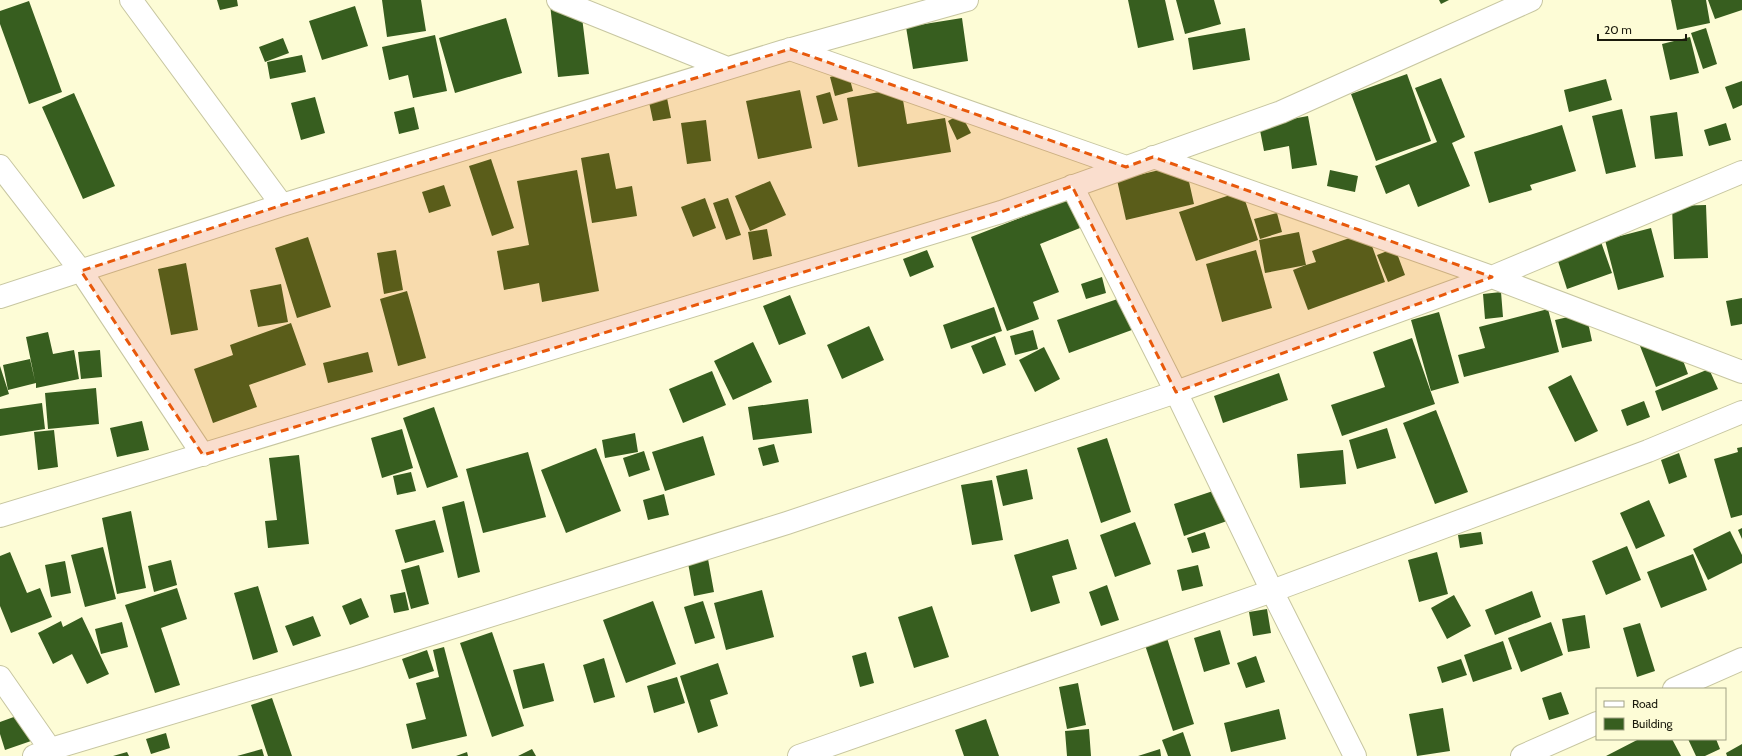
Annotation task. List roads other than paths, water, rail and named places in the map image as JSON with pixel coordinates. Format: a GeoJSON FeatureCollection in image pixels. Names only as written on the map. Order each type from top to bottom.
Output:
{"type":"FeatureCollection","features":[{"type":"Feature","properties":{"kind":"street"},"geometry":{"type":"LineString","coordinates":[[131,0],[282,205]]}},
{"type":"Feature","properties":{"kind":"street"},"geometry":{"type":"LineString","coordinates":[[558,0],[727,68]]}},
{"type":"Feature","properties":{"kind":"street"},"geometry":{"type":"LineString","coordinates":[[0,297],[282,205],[727,68],[967,0]]}},
{"type":"Feature","properties":{"kind":"street"},"geometry":{"type":"LineString","coordinates":[[0,516],[1001,212],[1281,112],[1531,0]]}},
{"type":"Feature","properties":{"kind":"street"},"geometry":{"type":"LineString","coordinates":[[790,49],[1126,167]]}},
{"type":"Feature","properties":{"kind":"street"},"geometry":{"type":"LineString","coordinates":[[1154,157],[1492,277],[1742,372]]}},
{"type":"Feature","properties":{"kind":"street"},"geometry":{"type":"LineString","coordinates":[[0,166],[81,271],[203,455]]}},
{"type":"Feature","properties":{"kind":"street"},"geometry":{"type":"LineString","coordinates":[[0,677],[46,754],[780,526],[1176,392],[1492,277],[1742,172]]}},
{"type":"Feature","properties":{"kind":"street"},"geometry":{"type":"LineString","coordinates":[[1072,186],[1176,392],[1272,591],[1355,756]]}},
{"type":"Feature","properties":{"kind":"street"},"geometry":{"type":"LineString","coordinates":[[799,756],[1272,591],[1648,451],[1742,412]]}},
{"type":"Feature","properties":{"kind":"street"},"geometry":{"type":"LineString","coordinates":[[1676,688],[1742,659]]}},
{"type":"Feature","properties":{"kind":"street"},"geometry":{"type":"LineString","coordinates":[[1522,756],[1596,723]]}}]}
